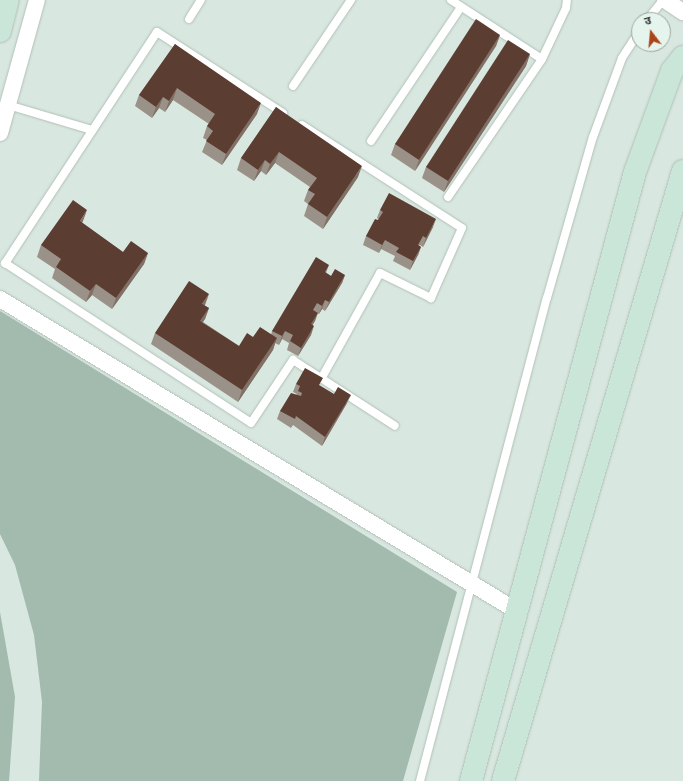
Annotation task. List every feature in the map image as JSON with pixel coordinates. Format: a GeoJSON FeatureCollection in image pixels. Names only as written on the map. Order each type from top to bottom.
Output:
{"type":"FeatureCollection","features":[{"type":"Feature","properties":{"kind":"main road"},"geometry":{"type":"LineString","coordinates":[[0,31],[8,0]]}},
{"type":"Feature","properties":{"kind":"main road"},"geometry":{"type":"LineString","coordinates":[[471,781],[635,172],[672,71],[683,57]]}},
{"type":"Feature","properties":{"kind":"main road"},"geometry":{"type":"LineString","coordinates":[[503,781],[683,171]]}},
{"type":"Feature","properties":{"kind":"street"},"geometry":{"type":"LineString","coordinates":[[0,133],[37,0]]}},
{"type":"Feature","properties":{"kind":"street"},"geometry":{"type":"LineString","coordinates":[[664,0],[683,12]]}},
{"type":"Feature","properties":{"kind":"street"},"geometry":{"type":"LineString","coordinates":[[0,300],[517,611]]}},
{"type":"Feature","properties":{"kind":"lane"},"geometry":{"type":"LineString","coordinates":[[189,19],[201,0]]}},
{"type":"Feature","properties":{"kind":"lane"},"geometry":{"type":"LineString","coordinates":[[293,86],[351,0]]}},
{"type":"Feature","properties":{"kind":"lane"},"geometry":{"type":"LineString","coordinates":[[451,0],[542,59]]}},
{"type":"Feature","properties":{"kind":"lane"},"geometry":{"type":"LineString","coordinates":[[448,197],[542,59],[566,8],[567,0]]}},
{"type":"Feature","properties":{"kind":"lane"},"geometry":{"type":"LineString","coordinates":[[654,12],[664,0]]}},
{"type":"Feature","properties":{"kind":"lane"},"geometry":{"type":"LineString","coordinates":[[371,140],[461,7]]}},
{"type":"Feature","properties":{"kind":"lane"},"geometry":{"type":"LineString","coordinates":[[321,379],[380,273],[431,298],[462,228],[157,32],[4,263],[251,424],[293,360],[321,379],[395,426]]}},
{"type":"Feature","properties":{"kind":"lane"},"geometry":{"type":"LineString","coordinates":[[420,781],[547,298],[593,138],[622,58],[631,44]]}},
{"type":"Feature","properties":{"kind":"lane"},"geometry":{"type":"LineString","coordinates":[[8,105],[92,130]]}},
{"type":"Feature","properties":{"kind":"green space"},"geometry":{"type":"Polygon","coordinates":[[[0,311],[457,592],[403,781],[39,781],[42,702],[34,635],[15,565],[0,534],[0,311]]]}},
{"type":"Feature","properties":{"kind":"green space"},"geometry":{"type":"Polygon","coordinates":[[[0,612],[15,697],[9,781],[0,781],[0,612]]]}},
{"type":"Feature","properties":{"kind":"building"},"geometry":{"type":"Polygon","coordinates":[[[476,19],[500,35],[419,160],[395,144],[476,19]]]}},
{"type":"Feature","properties":{"kind":"building"},"geometry":{"type":"Polygon","coordinates":[[[508,40],[530,54],[448,181],[426,167],[508,40]]]}},
{"type":"Feature","properties":{"kind":"building"},"geometry":{"type":"Polygon","coordinates":[[[175,44],[261,103],[226,154],[206,141],[213,131],[207,126],[215,114],[177,88],[169,101],[163,97],[156,107],[139,95],[175,44]]]}},
{"type":"Feature","properties":{"kind":"building"},"geometry":{"type":"Polygon","coordinates":[[[276,107],[362,166],[327,217],[308,204],[315,194],[308,190],[317,178],[279,152],[270,164],[265,160],[258,170],[241,158],[276,107]]]}},
{"type":"Feature","properties":{"kind":"building"},"geometry":{"type":"Polygon","coordinates":[[[389,193],[436,219],[426,238],[423,236],[418,245],[421,247],[413,261],[396,252],[399,248],[385,240],[382,245],[366,236],[375,219],[378,220],[383,212],[380,210],[389,193]]]}},
{"type":"Feature","properties":{"kind":"building"},"geometry":{"type":"Polygon","coordinates":[[[73,200],[87,210],[80,221],[123,252],[131,241],[148,253],[116,298],[96,284],[90,291],[56,267],[61,259],[41,245],[73,200]]]}},
{"type":"Feature","properties":{"kind":"building"},"geometry":{"type":"Polygon","coordinates":[[[316,257],[329,265],[325,272],[331,276],[335,269],[345,275],[329,302],[325,300],[322,306],[317,303],[313,310],[318,313],[311,324],[314,326],[301,348],[290,341],[293,335],[285,331],[282,336],[272,331],[316,257]]]}},
{"type":"Feature","properties":{"kind":"building"},"geometry":{"type":"Polygon","coordinates":[[[189,281],[209,294],[202,304],[209,308],[200,321],[239,346],[247,333],[253,337],[260,327],[277,338],[242,390],[155,333],[189,281]]]}},
{"type":"Feature","properties":{"kind":"building"},"geometry":{"type":"Polygon","coordinates":[[[305,368],[323,378],[319,385],[334,394],[338,387],[351,395],[325,437],[296,416],[295,419],[280,411],[291,393],[301,396],[302,393],[298,391],[300,386],[296,384],[305,368]]]}}]}
